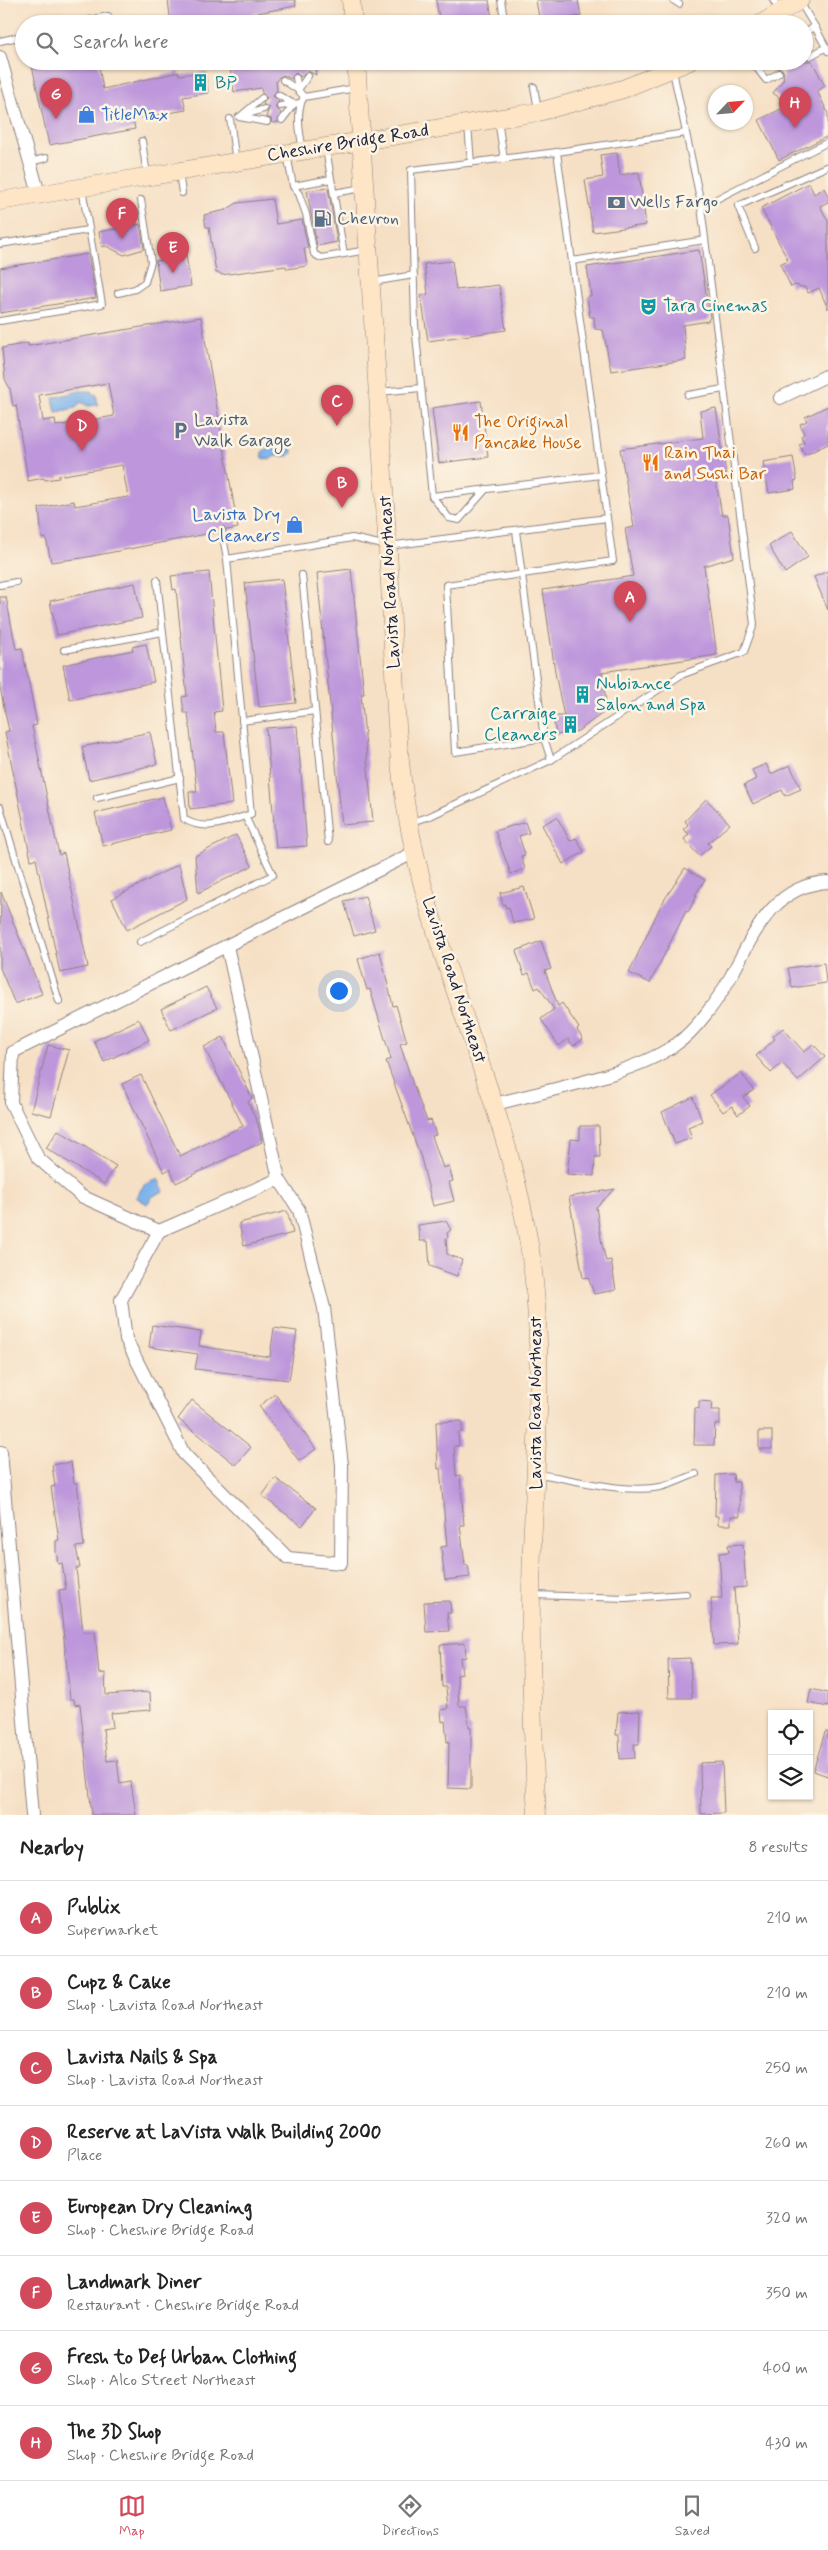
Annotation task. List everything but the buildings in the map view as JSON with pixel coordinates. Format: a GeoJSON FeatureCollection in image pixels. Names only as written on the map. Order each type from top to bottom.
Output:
{"type":"FeatureCollection","features":[{"type":"Feature","properties":{"kind":"main road"},"geometry":{"type":"LineString","coordinates":[[351,0],[352,15]]}},
{"type":"Feature","properties":{"kind":"main road"},"geometry":{"type":"LineString","coordinates":[[777,6],[800,0]]}},
{"type":"Feature","properties":{"kind":"main road","name":"Lavista Road Northeast"},"geometry":{"type":"LineString","coordinates":[[357,70],[379,392],[399,740],[409,823],[437,935],[496,1104],[515,1172],[533,1270],[540,1369],[531,1595],[531,1676],[538,1815]]}},
{"type":"Feature","properties":{"kind":"main road","name":"Cheshire Bridge Road"},"geometry":{"type":"LineString","coordinates":[[0,201],[538,112],[623,89],[670,70]]}},
{"type":"Feature","properties":{"kind":"street"},"geometry":{"type":"LineString","coordinates":[[0,58],[4,90],[30,162],[39,194]]}},
{"type":"Feature","properties":{"kind":"street"},"geometry":{"type":"LineString","coordinates":[[780,398],[828,375]]}},
{"type":"Feature","properties":{"kind":"street"},"geometry":{"type":"LineString","coordinates":[[159,1232],[81,1196],[38,1158],[12,1103],[13,1052],[415,852]]}},
{"type":"Feature","properties":{"kind":"street"},"geometry":{"type":"LineString","coordinates":[[496,1104],[633,1067],[676,1045],[715,1001],[730,979],[757,926],[784,898],[794,891],[828,882]]}},
{"type":"Feature","properties":{"kind":"street"},"geometry":{"type":"LineString","coordinates":[[227,946],[279,1179],[298,1210],[324,1308],[342,1465],[341,1562],[288,1558],[184,1454],[126,1339],[121,1300],[159,1232],[279,1179]]}},
{"type":"Feature","properties":{"kind":"street"},"geometry":{"type":"LineString","coordinates":[[1,1452],[32,1815]]}},
{"type":"Feature","properties":{"kind":"lane"},"geometry":{"type":"LineString","coordinates":[[501,0],[504,15]]}},
{"type":"Feature","properties":{"kind":"lane"},"geometry":{"type":"LineString","coordinates":[[800,0],[808,15]]}},
{"type":"Feature","properties":{"kind":"lane"},"geometry":{"type":"LineString","coordinates":[[813,23],[827,49],[813,55]]}},
{"type":"Feature","properties":{"kind":"lane"},"geometry":{"type":"LineString","coordinates":[[821,40],[828,36]]}},
{"type":"Feature","properties":{"kind":"lane"},"geometry":{"type":"LineString","coordinates":[[0,41],[15,38]]}},
{"type":"Feature","properties":{"kind":"lane"},"geometry":{"type":"LineString","coordinates":[[409,823],[430,816],[552,760],[681,675],[744,652],[754,624],[701,207],[673,70]]}},
{"type":"Feature","properties":{"kind":"lane"},"geometry":{"type":"LineString","coordinates":[[758,70],[766,80],[779,73]]}},
{"type":"Feature","properties":{"kind":"lane"},"geometry":{"type":"LineString","coordinates":[[298,90],[308,76]]}},
{"type":"Feature","properties":{"kind":"lane"},"geometry":{"type":"LineString","coordinates":[[296,78],[300,132],[295,152],[293,186],[309,213],[314,254],[321,258],[369,250]]}},
{"type":"Feature","properties":{"kind":"lane"},"geometry":{"type":"LineString","coordinates":[[283,80],[298,90]]}},
{"type":"Feature","properties":{"kind":"lane"},"geometry":{"type":"LineString","coordinates":[[534,87],[538,112]]}},
{"type":"Feature","properties":{"kind":"lane"},"geometry":{"type":"LineString","coordinates":[[280,106],[358,88]]}},
{"type":"Feature","properties":{"kind":"lane"},"geometry":{"type":"LineString","coordinates":[[278,95],[299,102]]}},
{"type":"Feature","properties":{"kind":"lane"},"geometry":{"type":"LineString","coordinates":[[239,117],[262,98]]}},
{"type":"Feature","properties":{"kind":"lane"},"geometry":{"type":"LineString","coordinates":[[282,120],[299,102]]}},
{"type":"Feature","properties":{"kind":"lane"},"geometry":{"type":"LineString","coordinates":[[239,117],[264,109]]}},
{"type":"Feature","properties":{"kind":"lane"},"geometry":{"type":"LineString","coordinates":[[239,117],[267,122]]}},
{"type":"Feature","properties":{"kind":"lane"},"geometry":{"type":"LineString","coordinates":[[230,118],[236,162]]}},
{"type":"Feature","properties":{"kind":"lane"},"geometry":{"type":"LineString","coordinates":[[498,119],[504,159]]}},
{"type":"Feature","properties":{"kind":"lane"},"geometry":{"type":"LineString","coordinates":[[468,124],[471,163]]}},
{"type":"Feature","properties":{"kind":"lane"},"geometry":{"type":"LineString","coordinates":[[486,489],[459,520],[448,518],[432,496],[418,354],[411,170],[686,133]]}},
{"type":"Feature","properties":{"kind":"lane"},"geometry":{"type":"LineString","coordinates":[[142,141],[147,176]]}},
{"type":"Feature","properties":{"kind":"lane"},"geometry":{"type":"LineString","coordinates":[[701,207],[828,142]]}},
{"type":"Feature","properties":{"kind":"lane"},"geometry":{"type":"LineString","coordinates":[[325,147],[334,193],[336,224],[344,254]]}},
{"type":"Feature","properties":{"kind":"lane"},"geometry":{"type":"LineString","coordinates":[[544,738],[454,752],[446,585],[613,561],[556,152]]}},
{"type":"Feature","properties":{"kind":"lane"},"geometry":{"type":"LineString","coordinates":[[30,162],[46,158]]}},
{"type":"Feature","properties":{"kind":"lane"},"geometry":{"type":"LineString","coordinates":[[755,248],[738,206],[828,166]]}},
{"type":"Feature","properties":{"kind":"lane"},"geometry":{"type":"LineString","coordinates":[[178,171],[182,193]]}},
{"type":"Feature","properties":{"kind":"lane"},"geometry":{"type":"LineString","coordinates":[[293,186],[331,179]]}},
{"type":"Feature","properties":{"kind":"lane"},"geometry":{"type":"LineString","coordinates":[[0,321],[102,304],[82,187]]}},
{"type":"Feature","properties":{"kind":"lane"},"geometry":{"type":"LineString","coordinates":[[334,193],[365,188]]}},
{"type":"Feature","properties":{"kind":"lane"},"geometry":{"type":"LineString","coordinates":[[118,293],[135,289],[145,282],[151,262],[141,200]]}},
{"type":"Feature","properties":{"kind":"lane"},"geometry":{"type":"LineString","coordinates":[[0,244],[88,230]]}},
{"type":"Feature","properties":{"kind":"lane"},"geometry":{"type":"LineString","coordinates":[[572,261],[705,240]]}},
{"type":"Feature","properties":{"kind":"lane"},"geometry":{"type":"LineString","coordinates":[[370,282],[414,276]]}},
{"type":"Feature","properties":{"kind":"lane"},"geometry":{"type":"LineString","coordinates":[[379,392],[421,388]]}},
{"type":"Feature","properties":{"kind":"lane"},"geometry":{"type":"LineString","coordinates":[[688,396],[724,388]]}},
{"type":"Feature","properties":{"kind":"lane"},"geometry":{"type":"LineString","coordinates":[[432,496],[601,475]]}},
{"type":"Feature","properties":{"kind":"lane"},"geometry":{"type":"LineString","coordinates":[[227,559],[352,538],[388,546],[607,518]]}},
{"type":"Feature","properties":{"kind":"lane"},"geometry":{"type":"LineString","coordinates":[[516,530],[544,738],[552,760]]}},
{"type":"Feature","properties":{"kind":"lane"},"geometry":{"type":"LineString","coordinates":[[157,580],[184,819],[194,825],[209,827],[251,814],[227,559],[222,531]]}},
{"type":"Feature","properties":{"kind":"lane"},"geometry":{"type":"LineString","coordinates":[[302,574],[328,842]]}},
{"type":"Feature","properties":{"kind":"lane"},"geometry":{"type":"LineString","coordinates":[[0,585],[16,582]]}},
{"type":"Feature","properties":{"kind":"lane"},"geometry":{"type":"LineString","coordinates":[[64,650],[163,632]]}},
{"type":"Feature","properties":{"kind":"lane"},"geometry":{"type":"LineString","coordinates":[[242,721],[315,711]]}},
{"type":"Feature","properties":{"kind":"lane"},"geometry":{"type":"LineString","coordinates":[[98,798],[180,778]]}},
{"type":"Feature","properties":{"kind":"lane"},"geometry":{"type":"LineString","coordinates":[[0,807],[59,1001]]}},
{"type":"Feature","properties":{"kind":"lane"},"geometry":{"type":"LineString","coordinates":[[140,942],[273,875],[245,816]]}},
{"type":"Feature","properties":{"kind":"lane"},"geometry":{"type":"LineString","coordinates":[[536,1473],[603,1486],[641,1488],[660,1488],[696,1474]]}},
{"type":"Feature","properties":{"kind":"lane"},"geometry":{"type":"LineString","coordinates":[[531,1595],[626,1598],[686,1594]]}},
{"type":"Feature","properties":{"kind":"water"},"geometry":{"type":"Polygon","coordinates":[[[79,391],[92,391],[93,395],[96,394],[98,405],[88,406],[81,402],[76,408],[56,412],[53,398],[79,391]]]}},
{"type":"Feature","properties":{"kind":"water"},"geometry":{"type":"Polygon","coordinates":[[[283,441],[288,447],[291,447],[292,453],[289,456],[275,456],[269,460],[263,458],[262,452],[269,447],[268,444],[283,441]]]}},
{"type":"Feature","properties":{"kind":"water"},"geometry":{"type":"Polygon","coordinates":[[[158,1179],[164,1191],[153,1196],[147,1204],[136,1197],[144,1185],[158,1179]]]}},
{"type":"Feature","properties":{"kind":"place","name":"BP"},"geometry":{"type":"Point","coordinates":[201,83]}},
{"type":"Feature","properties":{"kind":"place","name":"TitleMax"},"geometry":{"type":"Point","coordinates":[87,115]}},
{"type":"Feature","properties":{"kind":"place","name":"Fresh to Def Urban Clothing"},"geometry":{"type":"Point","coordinates":[56,119]}},
{"type":"Feature","properties":{"kind":"place","name":"The 3D Shop"},"geometry":{"type":"Point","coordinates":[795,128]}},
{"type":"Feature","properties":{"kind":"place","name":"Wells Fargo"},"geometry":{"type":"Point","coordinates":[616,202]}},
{"type":"Feature","properties":{"kind":"place","name":"Chevron"},"geometry":{"type":"Point","coordinates":[323,219]}},
{"type":"Feature","properties":{"kind":"place","name":"Landmark Diner"},"geometry":{"type":"Point","coordinates":[122,239]}},
{"type":"Feature","properties":{"kind":"place","name":"European Dry Cleaning"},"geometry":{"type":"Point","coordinates":[173,273]}},
{"type":"Feature","properties":{"kind":"place","name":"Tara Cinemas"},"geometry":{"type":"Point","coordinates":[649,306]}},
{"type":"Feature","properties":{"kind":"place","name":"Lavista Nails & Spa"},"geometry":{"type":"Point","coordinates":[337,426]}},
{"type":"Feature","properties":{"kind":"place","name":"Lavista Walk Garage"},"geometry":{"type":"Point","coordinates":[180,430]}},
{"type":"Feature","properties":{"kind":"place","name":"The Original Pancake House"},"geometry":{"type":"Point","coordinates":[460,432]}},
{"type":"Feature","properties":{"kind":"place","name":"Reserve at LaVista Walk Building 2000"},"geometry":{"type":"Point","coordinates":[82,451]}},
{"type":"Feature","properties":{"kind":"place","name":"Rain Thai and Sushi Bar"},"geometry":{"type":"Point","coordinates":[650,463]}},
{"type":"Feature","properties":{"kind":"place","name":"Cupz & Cake"},"geometry":{"type":"Point","coordinates":[342,508]}},
{"type":"Feature","properties":{"kind":"place","name":"Lavista Dry Cleaners"},"geometry":{"type":"Point","coordinates":[294,525]}},
{"type":"Feature","properties":{"kind":"place","name":"Publix"},"geometry":{"type":"Point","coordinates":[630,622]}},
{"type":"Feature","properties":{"kind":"place","name":"Nubiance Salon and Spa"},"geometry":{"type":"Point","coordinates":[582,694]}},
{"type":"Feature","properties":{"kind":"place","name":"Carraige Cleaners"},"geometry":{"type":"Point","coordinates":[571,724]}}]}
